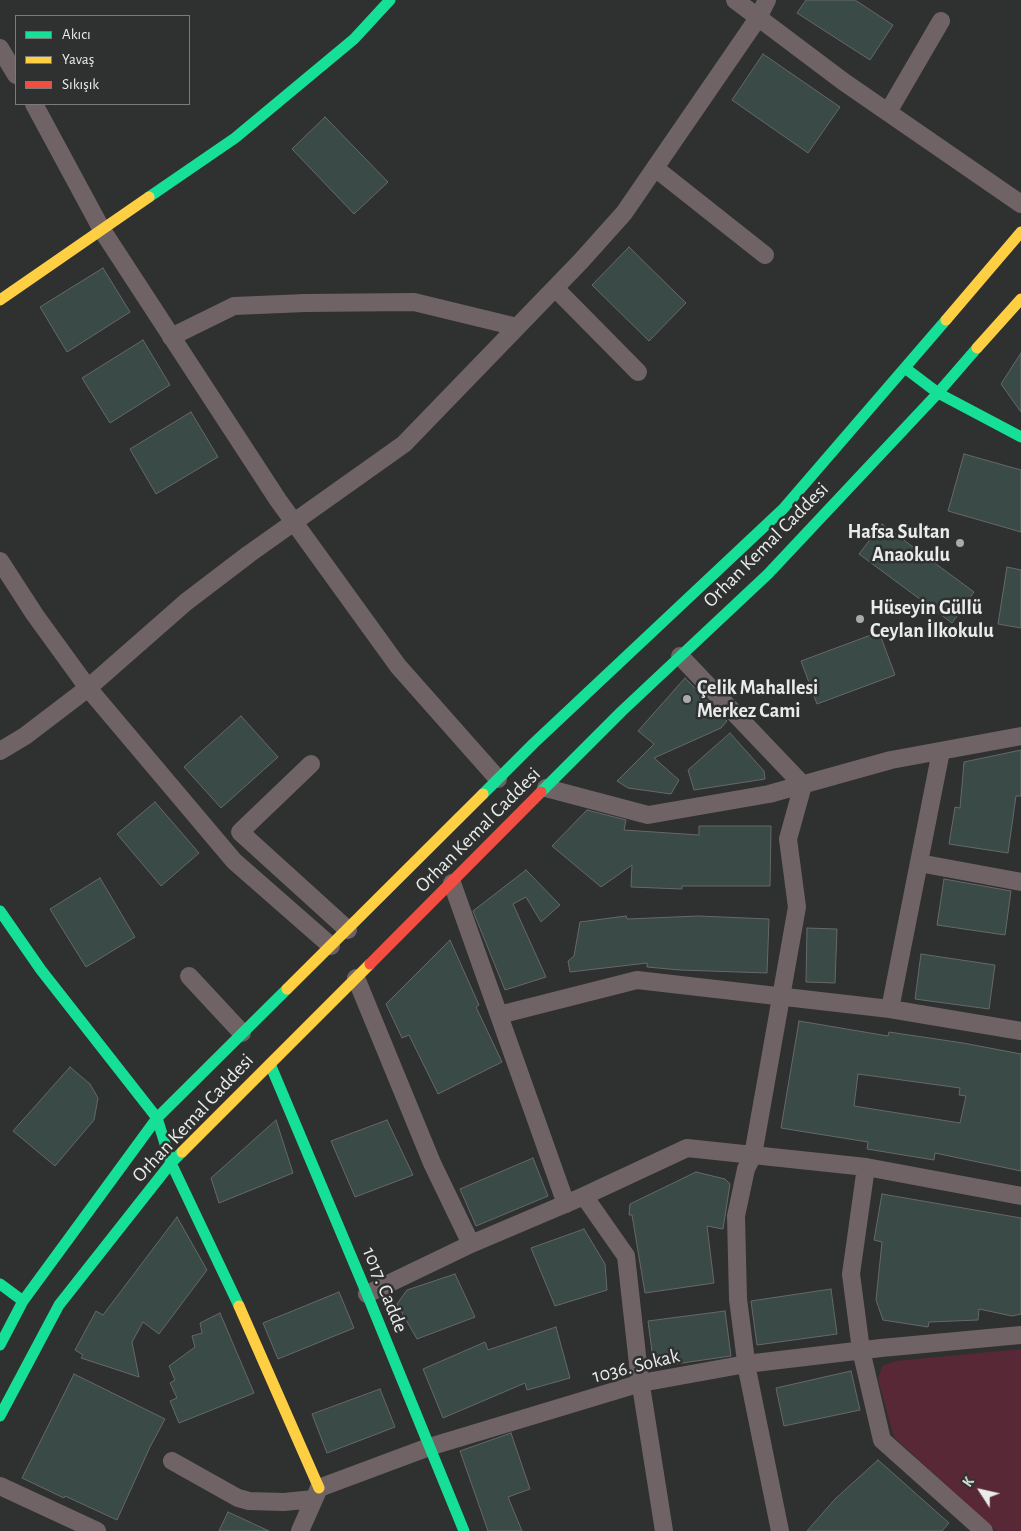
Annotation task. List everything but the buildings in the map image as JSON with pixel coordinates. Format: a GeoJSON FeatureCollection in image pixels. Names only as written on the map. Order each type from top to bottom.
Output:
{"type":"FeatureCollection","features":[{"type":"Feature","properties":{"kind":"main road"},"geometry":{"type":"LineString","coordinates":[[0,300],[235,138],[354,39],[390,0]]}},
{"type":"Feature","properties":{"kind":"main road","name":"Orhan Kemal Caddesi"},"geometry":{"type":"LineString","coordinates":[[0,1346],[23,1301],[157,1118],[498,779],[783,509],[996,264],[1021,232]]}},
{"type":"Feature","properties":{"kind":"main road","name":"Orhan Kemal Caddesi"},"geometry":{"type":"LineString","coordinates":[[0,1416],[59,1305],[171,1163],[622,711],[768,574],[938,393],[1021,299]]}},
{"type":"Feature","properties":{"kind":"main road"},"geometry":{"type":"LineString","coordinates":[[905,368],[938,393],[1021,437]]}},
{"type":"Feature","properties":{"kind":"main road"},"geometry":{"type":"LineString","coordinates":[[0,911],[41,970],[157,1118],[171,1163],[252,1333],[317,1494]]}},
{"type":"Feature","properties":{"kind":"main road","name":"1017. Cadde"},"geometry":{"type":"LineString","coordinates":[[270,1064],[464,1531]]}},
{"type":"Feature","properties":{"kind":"main road"},"geometry":{"type":"LineString","coordinates":[[0,1284],[23,1301]]}},
{"type":"Feature","properties":{"kind":"street"},"geometry":{"type":"LineString","coordinates":[[735,0],[844,82],[1021,204]]}},
{"type":"Feature","properties":{"kind":"street"},"geometry":{"type":"LineString","coordinates":[[0,751],[25,736],[88,688],[186,602],[249,554],[404,444],[555,288],[624,213],[758,18],[767,0]]}},
{"type":"Feature","properties":{"kind":"street"},"geometry":{"type":"LineString","coordinates":[[888,112],[942,21]]}},
{"type":"Feature","properties":{"kind":"street"},"geometry":{"type":"LineString","coordinates":[[0,48],[15,73]]}},
{"type":"Feature","properties":{"kind":"street"},"geometry":{"type":"LineString","coordinates":[[35,105],[102,230],[294,523],[398,666],[498,779]]}},
{"type":"Feature","properties":{"kind":"street"},"geometry":{"type":"LineString","coordinates":[[655,168],[765,255]]}},
{"type":"Feature","properties":{"kind":"street"},"geometry":{"type":"LineString","coordinates":[[555,288],[638,372]]}},
{"type":"Feature","properties":{"kind":"street"},"geometry":{"type":"LineString","coordinates":[[171,337],[234,306],[305,303],[414,302],[517,327]]}},
{"type":"Feature","properties":{"kind":"street"},"geometry":{"type":"LineString","coordinates":[[0,561],[35,615],[88,688],[234,861],[331,946]]}},
{"type":"Feature","properties":{"kind":"street"},"geometry":{"type":"LineString","coordinates":[[680,656],[803,784]]}},
{"type":"Feature","properties":{"kind":"street"},"geometry":{"type":"LineString","coordinates":[[546,788],[648,815],[769,794],[891,760],[1021,736]]}},
{"type":"Feature","properties":{"kind":"street"},"geometry":{"type":"LineString","coordinates":[[890,1009],[941,751]]}},
{"type":"Feature","properties":{"kind":"street"},"geometry":{"type":"LineString","coordinates":[[311,764],[240,832],[348,930]]}},
{"type":"Feature","properties":{"kind":"street"},"geometry":{"type":"LineString","coordinates":[[780,1531],[746,1364],[738,1299],[736,1216],[746,1169],[753,1155],[797,906],[788,838],[803,784]]}},
{"type":"Feature","properties":{"kind":"street"},"geometry":{"type":"LineString","coordinates":[[919,863],[1021,882]]}},
{"type":"Feature","properties":{"kind":"street"},"geometry":{"type":"LineString","coordinates":[[452,883],[566,1204]]}},
{"type":"Feature","properties":{"kind":"street"},"geometry":{"type":"LineString","coordinates":[[189,976],[242,1034]]}},
{"type":"Feature","properties":{"kind":"street"},"geometry":{"type":"LineString","coordinates":[[356,978],[432,1163],[471,1244]]}},
{"type":"Feature","properties":{"kind":"street"},"geometry":{"type":"LineString","coordinates":[[499,1015],[637,980],[890,1009],[1021,1031]]}},
{"type":"Feature","properties":{"kind":"street"},"geometry":{"type":"LineString","coordinates":[[367,1294],[471,1244],[566,1204],[687,1148],[866,1167],[1021,1196]]}},
{"type":"Feature","properties":{"kind":"street"},"geometry":{"type":"LineString","coordinates":[[866,1167],[851,1274],[861,1350],[882,1440],[984,1531]]}},
{"type":"Feature","properties":{"kind":"street"},"geometry":{"type":"LineString","coordinates":[[584,1196],[626,1256],[641,1383],[664,1531]]}},
{"type":"Feature","properties":{"kind":"street","name":"1036. Sokak"},"geometry":{"type":"LineString","coordinates":[[172,1461],[238,1498],[249,1501],[284,1502],[317,1494],[429,1447],[641,1383],[746,1364],[861,1350],[1021,1335]]}},
{"type":"Feature","properties":{"kind":"street"},"geometry":{"type":"LineString","coordinates":[[0,1486],[97,1531]]}},
{"type":"Feature","properties":{"kind":"street"},"geometry":{"type":"LineString","coordinates":[[300,1531],[317,1494]]}},
{"type":"Feature","properties":{"kind":"shaded area"},"geometry":{"type":"Polygon","coordinates":[[[1021,1349],[1021,1531],[996,1531],[894,1437],[878,1379],[882,1366],[896,1361],[1021,1349]]]}},
{"type":"Feature","properties":{"kind":"traffic: fast"},"geometry":{"type":"LineString","coordinates":[[149,197],[235,138],[354,39],[390,0]]}},
{"type":"Feature","properties":{"kind":"traffic: fast"},"geometry":{"type":"LineString","coordinates":[[483,794],[534,743],[783,509],[946,320]]}},
{"type":"Feature","properties":{"kind":"traffic: fast"},"geometry":{"type":"LineString","coordinates":[[541,792],[622,711],[768,574],[938,393],[977,348]]}},
{"type":"Feature","properties":{"kind":"traffic: fast"},"geometry":{"type":"LineString","coordinates":[[905,368],[938,393],[1021,437]]}},
{"type":"Feature","properties":{"kind":"traffic: fast"},"geometry":{"type":"LineString","coordinates":[[0,911],[41,970],[157,1118],[171,1163],[239,1306]]}},
{"type":"Feature","properties":{"kind":"traffic: fast"},"geometry":{"type":"LineString","coordinates":[[0,1345],[23,1301],[157,1118],[287,989]]}},
{"type":"Feature","properties":{"kind":"traffic: fast"},"geometry":{"type":"LineString","coordinates":[[270,1064],[464,1531]]}},
{"type":"Feature","properties":{"kind":"traffic: fast"},"geometry":{"type":"LineString","coordinates":[[0,1416],[59,1305],[171,1163],[182,1152]]}},
{"type":"Feature","properties":{"kind":"traffic: fast"},"geometry":{"type":"LineString","coordinates":[[0,1284],[23,1301]]}},
{"type":"Feature","properties":{"kind":"traffic: slow"},"geometry":{"type":"LineString","coordinates":[[0,300],[149,197]]}},
{"type":"Feature","properties":{"kind":"traffic: slow"},"geometry":{"type":"LineString","coordinates":[[946,320],[1021,232]]}},
{"type":"Feature","properties":{"kind":"traffic: slow"},"geometry":{"type":"LineString","coordinates":[[977,348],[1021,299]]}},
{"type":"Feature","properties":{"kind":"traffic: slow"},"geometry":{"type":"LineString","coordinates":[[287,989],[483,794]]}},
{"type":"Feature","properties":{"kind":"traffic: slow"},"geometry":{"type":"LineString","coordinates":[[182,1152],[370,964]]}},
{"type":"Feature","properties":{"kind":"traffic: slow"},"geometry":{"type":"LineString","coordinates":[[239,1306],[319,1488]]}},
{"type":"Feature","properties":{"kind":"traffic: jam"},"geometry":{"type":"LineString","coordinates":[[370,964],[541,792]]}},
{"type":"Feature","properties":{"kind":"place","name":"Hafsa Sultan Anaokulu"},"geometry":{"type":"Point","coordinates":[960,543]}},
{"type":"Feature","properties":{"kind":"place","name":"Hüseyin Güllü Ceylan İlkokulu"},"geometry":{"type":"Point","coordinates":[860,619]}},
{"type":"Feature","properties":{"kind":"place","name":"Çelik Mahallesi Merkez Cami"},"geometry":{"type":"Point","coordinates":[687,699]}}]}
